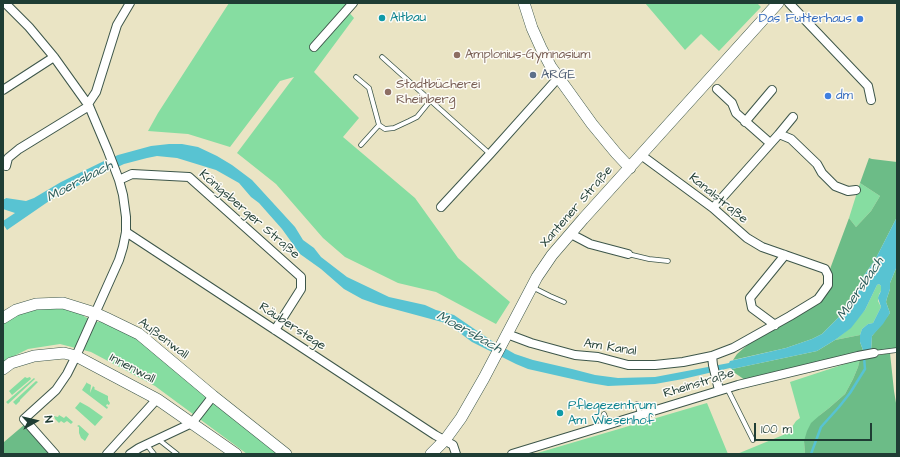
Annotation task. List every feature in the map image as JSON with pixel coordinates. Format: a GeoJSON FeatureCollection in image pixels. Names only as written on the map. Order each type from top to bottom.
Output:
{"type":"FeatureCollection","features":[{"type":"Feature","properties":{"kind":"street"},"geometry":{"type":"LineString","coordinates":[[5,3],[29,27],[54,57],[88,105],[118,176],[123,195],[126,217],[126,232],[119,260],[67,374],[56,390],[24,419],[55,454]]}},
{"type":"Feature","properties":{"kind":"street"},"geometry":{"type":"LineString","coordinates":[[6,166],[8,158],[20,149],[88,105],[96,92],[117,25],[130,3]]}},
{"type":"Feature","properties":{"kind":"street"},"geometry":{"type":"LineString","coordinates":[[314,47],[353,3]]}},
{"type":"Feature","properties":{"kind":"street"},"geometry":{"type":"LineString","coordinates":[[524,3],[532,28],[541,48],[558,78],[592,124],[630,168]]}},
{"type":"Feature","properties":{"kind":"street","name":"Xantener Straße"},"geometry":{"type":"LineString","coordinates":[[431,454],[445,440],[461,418],[532,287],[552,255],[778,3]]}},
{"type":"Feature","properties":{"kind":"street"},"geometry":{"type":"LineString","coordinates":[[789,3],[868,86],[871,100]]}},
{"type":"Feature","properties":{"kind":"street"},"geometry":{"type":"LineString","coordinates":[[3,90],[54,57]]}},
{"type":"Feature","properties":{"kind":"street"},"geometry":{"type":"LineString","coordinates":[[440,207],[558,78]]}},
{"type":"Feature","properties":{"kind":"street"},"geometry":{"type":"LineString","coordinates":[[716,89],[732,103],[736,113],[770,143]]}},
{"type":"Feature","properties":{"kind":"street"},"geometry":{"type":"LineString","coordinates":[[745,122],[772,90]]}},
{"type":"Feature","properties":{"kind":"street"},"geometry":{"type":"LineString","coordinates":[[712,208],[793,117]]}},
{"type":"Feature","properties":{"kind":"street"},"geometry":{"type":"LineString","coordinates":[[779,134],[791,139],[817,164],[822,173],[835,186],[848,191],[856,190]]}},
{"type":"Feature","properties":{"kind":"street","name":"Kanalstraße"},"geometry":{"type":"LineString","coordinates":[[641,155],[712,208],[747,238],[762,247],[825,269]]}},
{"type":"Feature","properties":{"kind":"street","name":"Königsberger Straße"},"geometry":{"type":"LineString","coordinates":[[118,176],[132,174],[189,177],[301,277],[301,289],[275,330]]}},
{"type":"Feature","properties":{"kind":"street","name":"Räuberstege"},"geometry":{"type":"LineString","coordinates":[[126,232],[435,435],[445,440]]}},
{"type":"Feature","properties":{"kind":"street"},"geometry":{"type":"LineString","coordinates":[[571,234],[590,244],[628,254]]}},
{"type":"Feature","properties":{"kind":"street"},"geometry":{"type":"LineString","coordinates":[[775,325],[752,308],[750,298],[784,255]]}},
{"type":"Feature","properties":{"kind":"street","name":"Am Kanal"},"geometry":{"type":"LineString","coordinates":[[506,336],[575,354],[598,357],[628,365],[655,365],[712,360],[818,299],[828,285],[828,275],[825,269]]}},
{"type":"Feature","properties":{"kind":"street","name":"Außenwall"},"geometry":{"type":"LineString","coordinates":[[3,318],[16,310],[36,304],[63,303],[95,313],[139,334],[286,454]]}},
{"type":"Feature","properties":{"kind":"street","name":"Innenwall"},"geometry":{"type":"LineString","coordinates":[[3,369],[11,363],[34,356],[64,353],[76,356],[157,399],[236,454]]}},
{"type":"Feature","properties":{"kind":"street","name":"Rheinstraße"},"geometry":{"type":"LineString","coordinates":[[512,454],[723,389],[874,353]]}},
{"type":"Feature","properties":{"kind":"street"},"geometry":{"type":"LineString","coordinates":[[712,360],[715,374],[723,389]]}},
{"type":"Feature","properties":{"kind":"street"},"geometry":{"type":"LineString","coordinates":[[130,454],[147,444],[192,423],[214,396]]}},
{"type":"Feature","properties":{"kind":"street"},"geometry":{"type":"LineString","coordinates":[[107,454],[157,399]]}},
{"type":"Feature","properties":{"kind":"street"},"geometry":{"type":"LineString","coordinates":[[445,440],[453,445],[456,454]]}},
{"type":"Feature","properties":{"kind":"lane"},"geometry":{"type":"LineString","coordinates":[[382,57],[490,154]]}},
{"type":"Feature","properties":{"kind":"lane"},"geometry":{"type":"LineString","coordinates":[[356,77],[369,88],[379,125],[385,129],[394,128],[417,117],[430,100]]}},
{"type":"Feature","properties":{"kind":"lane"},"geometry":{"type":"LineString","coordinates":[[362,144],[379,125]]}},
{"type":"Feature","properties":{"kind":"lane"},"geometry":{"type":"LineString","coordinates":[[628,254],[668,262]]}},
{"type":"Feature","properties":{"kind":"lane"},"geometry":{"type":"LineString","coordinates":[[532,287],[564,302]]}},
{"type":"Feature","properties":{"kind":"lane","name":"Rheinstraße"},"geometry":{"type":"LineString","coordinates":[[874,353],[897,350]]}},
{"type":"Feature","properties":{"kind":"lane"},"geometry":{"type":"LineString","coordinates":[[723,389],[752,440]]}},
{"type":"Feature","properties":{"kind":"lane"},"geometry":{"type":"LineString","coordinates":[[637,404],[640,414]]}},
{"type":"Feature","properties":{"kind":"lane"},"geometry":{"type":"LineString","coordinates":[[604,414],[608,425]]}},
{"type":"Feature","properties":{"kind":"lane"},"geometry":{"type":"LineString","coordinates":[[158,439],[176,454]]}},
{"type":"Feature","properties":{"kind":"lane"},"geometry":{"type":"LineString","coordinates":[[147,444],[154,454]]}},
{"type":"Feature","properties":{"kind":"green space"},"geometry":{"type":"Polygon","coordinates":[[[229,3],[350,3],[345,8],[354,18],[314,72],[359,118],[343,137],[415,198],[458,258],[510,302],[496,324],[436,292],[398,283],[345,257],[323,238],[276,184],[237,153],[294,77],[280,81],[230,147],[188,134],[148,131],[229,3]]]}},
{"type":"Feature","properties":{"kind":"green space"},"geometry":{"type":"Polygon","coordinates":[[[645,3],[757,3],[761,7],[719,51],[701,34],[685,50],[645,3]]]}},
{"type":"Feature","properties":{"kind":"green space"},"geometry":{"type":"Polygon","coordinates":[[[869,158],[897,162],[897,217],[875,260],[862,278],[848,308],[822,334],[812,339],[786,348],[733,360],[737,354],[752,341],[820,300],[831,274],[830,269],[849,218],[856,227],[871,211],[880,196],[860,183],[869,158]]]}},
{"type":"Feature","properties":{"kind":"green space"},"geometry":{"type":"Polygon","coordinates":[[[860,183],[880,196],[871,211],[856,227],[849,218],[860,183]]]}},
{"type":"Feature","properties":{"kind":"green space"},"geometry":{"type":"Polygon","coordinates":[[[897,266],[897,348],[871,352],[872,336],[890,313],[886,302],[890,289],[890,283],[897,266]]]}},
{"type":"Feature","properties":{"kind":"green space"},"geometry":{"type":"Polygon","coordinates":[[[879,284],[881,286],[881,291],[878,301],[881,307],[873,323],[868,324],[862,329],[860,335],[835,340],[845,332],[865,310],[877,285],[879,284]]]}},
{"type":"Feature","properties":{"kind":"green space"},"geometry":{"type":"Polygon","coordinates":[[[52,307],[70,309],[81,313],[85,317],[98,322],[102,321],[136,336],[137,339],[280,454],[247,454],[155,386],[91,352],[60,344],[28,349],[3,363],[3,323],[18,314],[35,308],[52,307]]]}},
{"type":"Feature","properties":{"kind":"green space"},"geometry":{"type":"Polygon","coordinates":[[[860,335],[860,342],[864,353],[745,380],[732,371],[732,369],[817,351],[835,340],[860,335]]]}},
{"type":"Feature","properties":{"kind":"green space"},"geometry":{"type":"Polygon","coordinates":[[[890,353],[897,409],[897,454],[805,454],[804,441],[811,423],[845,394],[853,379],[860,359],[890,353]]]}},
{"type":"Feature","properties":{"kind":"green space"},"geometry":{"type":"Polygon","coordinates":[[[860,359],[853,379],[845,394],[820,415],[804,441],[805,454],[737,454],[788,433],[796,421],[800,418],[790,382],[860,359]]]}},
{"type":"Feature","properties":{"kind":"green space"},"geometry":{"type":"Polygon","coordinates":[[[25,377],[30,377],[31,379],[12,395],[9,391],[25,377]]]}},
{"type":"Feature","properties":{"kind":"green space"},"geometry":{"type":"Polygon","coordinates":[[[34,378],[35,379],[8,404],[6,402],[34,378]]]}},
{"type":"Feature","properties":{"kind":"green space"},"geometry":{"type":"Polygon","coordinates":[[[36,381],[38,382],[16,405],[13,402],[36,381]]]}},
{"type":"Feature","properties":{"kind":"green space"},"geometry":{"type":"Polygon","coordinates":[[[87,382],[91,385],[90,393],[93,386],[95,388],[94,389],[108,396],[110,403],[106,406],[108,407],[107,409],[82,390],[87,382]]]}},
{"type":"Feature","properties":{"kind":"green space"},"geometry":{"type":"Polygon","coordinates":[[[80,402],[103,417],[95,426],[75,408],[80,402]]]}},
{"type":"Feature","properties":{"kind":"green space"},"geometry":{"type":"Polygon","coordinates":[[[707,403],[728,454],[534,454],[707,403]]]}},
{"type":"Feature","properties":{"kind":"green space"},"geometry":{"type":"Polygon","coordinates":[[[59,415],[64,418],[66,416],[73,422],[71,424],[67,421],[64,423],[61,421],[59,423],[54,416],[58,417],[59,415]]]}},
{"type":"Feature","properties":{"kind":"green space"},"geometry":{"type":"Polygon","coordinates":[[[24,425],[49,451],[46,454],[3,454],[3,441],[4,442],[24,425]]]}},
{"type":"Feature","properties":{"kind":"green space"},"geometry":{"type":"Polygon","coordinates":[[[79,425],[89,434],[85,441],[81,438],[79,433],[79,427],[77,426],[79,425]]]}},
{"type":"Feature","properties":{"kind":"water","name":"Moersbach"},"geometry":{"type":"Polygon","coordinates":[[[182,144],[198,147],[232,165],[252,180],[295,227],[303,240],[314,248],[321,257],[347,277],[389,297],[425,305],[454,315],[492,341],[515,354],[533,360],[595,375],[618,378],[655,377],[729,363],[730,361],[786,348],[822,334],[848,308],[862,278],[875,260],[897,217],[897,266],[890,283],[890,289],[886,302],[890,313],[883,324],[872,336],[871,352],[864,353],[860,342],[860,335],[862,329],[868,324],[873,323],[881,307],[878,298],[881,291],[881,286],[879,284],[877,285],[865,310],[851,328],[817,351],[655,384],[608,386],[528,369],[472,342],[442,322],[362,299],[344,289],[321,269],[300,254],[282,229],[239,183],[216,170],[177,158],[157,156],[124,164],[52,199],[7,230],[3,224],[3,221],[15,213],[3,209],[3,199],[6,198],[26,201],[61,182],[118,155],[151,146],[182,144]]]}},
{"type":"Feature","properties":{"kind":"waterway"},"geometry":{"type":"LineString","coordinates":[[811,454],[821,427],[850,393],[865,369],[864,357]]}},
{"type":"Feature","properties":{"kind":"place","name":"Altbau"},"geometry":{"type":"Point","coordinates":[382,18]}},
{"type":"Feature","properties":{"kind":"place","name":"Das Futterhaus"},"geometry":{"type":"Point","coordinates":[860,19]}},
{"type":"Feature","properties":{"kind":"place","name":"Amplonius-Gymnasium"},"geometry":{"type":"Point","coordinates":[457,55]}},
{"type":"Feature","properties":{"kind":"place","name":"ARGE"},"geometry":{"type":"Point","coordinates":[533,75]}},
{"type":"Feature","properties":{"kind":"place","name":"Stadtbücherei Rheinberg"},"geometry":{"type":"Point","coordinates":[388,92]}},
{"type":"Feature","properties":{"kind":"place","name":"dm"},"geometry":{"type":"Point","coordinates":[828,96]}},
{"type":"Feature","properties":{"kind":"place","name":"Pflegezentrum Am Wiesenhof"},"geometry":{"type":"Point","coordinates":[560,413]}}]}
